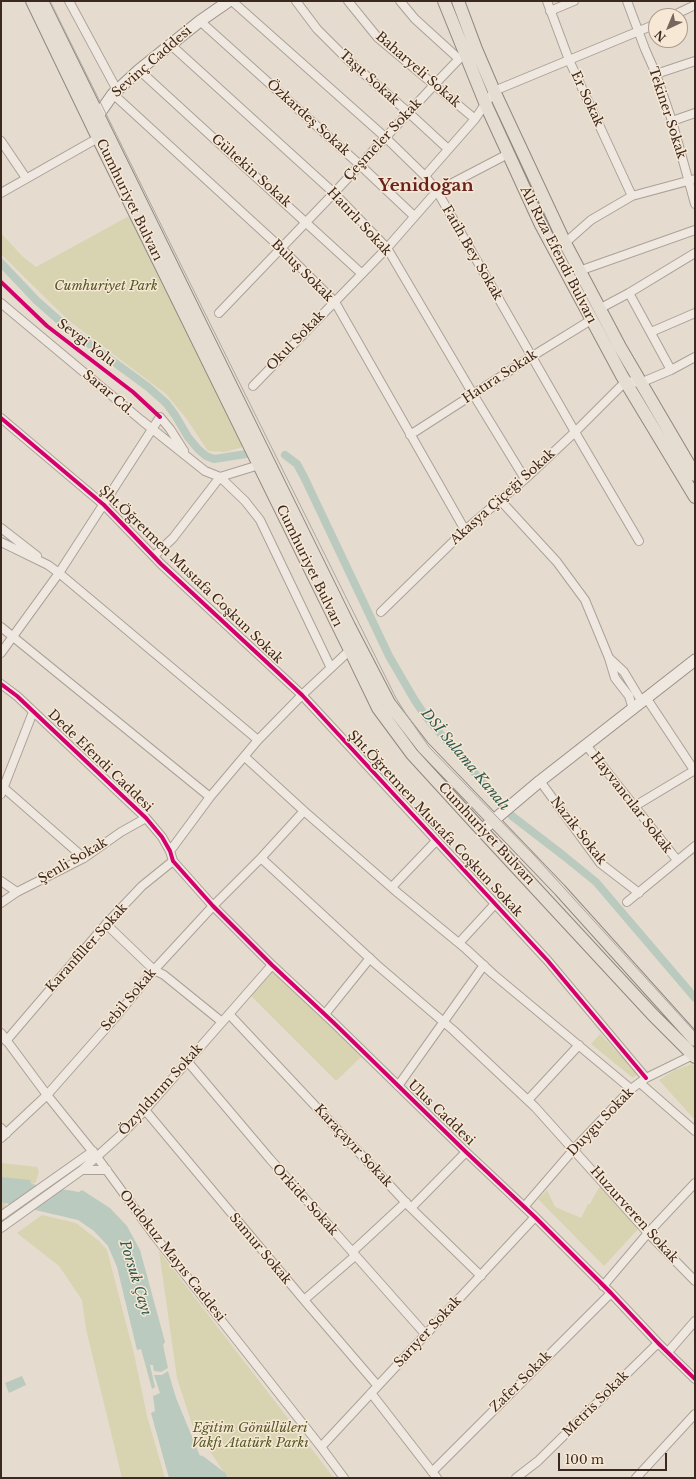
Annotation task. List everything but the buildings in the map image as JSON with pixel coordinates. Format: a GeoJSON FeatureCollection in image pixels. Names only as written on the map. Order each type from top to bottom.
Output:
{"type":"FeatureCollection","features":[{"type":"Feature","properties":{"kind":"main road","name":"Cumhuriyet Bulvarı"},"geometry":{"type":"LineString","coordinates":[[32,1],[378,708],[412,754],[653,1015],[694,1056]]}},
{"type":"Feature","properties":{"kind":"main road","name":"Cumhuriyet Bulvarı"},"geometry":{"type":"LineString","coordinates":[[42,1],[99,114],[125,173],[349,626],[389,703],[422,748],[560,890],[695,1040]]}},
{"type":"Feature","properties":{"kind":"main road","name":"Sevinç Caddesi"},"geometry":{"type":"LineString","coordinates":[[99,114],[115,92],[139,70],[200,21],[229,1]]}},
{"type":"Feature","properties":{"kind":"main road","name":"Ali Rıza Efendi Bulvarı"},"geometry":{"type":"LineString","coordinates":[[444,1],[462,57],[486,105],[541,225],[591,320],[695,497]]}},
{"type":"Feature","properties":{"kind":"main road","name":"Ali Rıza Efendi Bulvarı"},"geometry":{"type":"LineString","coordinates":[[458,1],[494,91],[565,243],[640,383],[695,475]]}},
{"type":"Feature","properties":{"kind":"main road"},"geometry":{"type":"LineString","coordinates":[[98,138],[99,114]]}},
{"type":"Feature","properties":{"kind":"main road"},"geometry":{"type":"LineString","coordinates":[[482,830],[540,781],[633,710],[695,660]]}},
{"type":"Feature","properties":{"kind":"street","name":"Buluş Sokak"},"geometry":{"type":"LineString","coordinates":[[69,1],[115,92],[281,248],[334,302],[465,530]]}},
{"type":"Feature","properties":{"kind":"street","name":"Fatih Bey Sokak"},"geometry":{"type":"LineString","coordinates":[[232,1],[385,138],[425,176],[437,191],[574,432],[639,541]]}},
{"type":"Feature","properties":{"kind":"street","name":"Taşıt Sokak"},"geometry":{"type":"LineString","coordinates":[[296,1],[317,29],[347,59],[448,149]]}},
{"type":"Feature","properties":{"kind":"street","name":"Baharyeli Sokak"},"geometry":{"type":"LineString","coordinates":[[348,1],[378,38],[435,84],[475,119]]}},
{"type":"Feature","properties":{"kind":"street"},"geometry":{"type":"LineString","coordinates":[[400,1],[415,19],[462,57]]}},
{"type":"Feature","properties":{"kind":"street","name":"Er Sokak"},"geometry":{"type":"LineString","coordinates":[[547,1],[569,60],[632,196]]}},
{"type":"Feature","properties":{"kind":"street"},"geometry":{"type":"LineString","coordinates":[[550,11],[574,1]]}},
{"type":"Feature","properties":{"kind":"street","name":"Tekiner Sokak"},"geometry":{"type":"LineString","coordinates":[[628,1],[638,32],[656,74],[692,180],[695,204]]}},
{"type":"Feature","properties":{"kind":"street","name":"Özkardeş Sokak"},"geometry":{"type":"LineString","coordinates":[[200,21],[360,165],[414,216]]}},
{"type":"Feature","properties":{"kind":"street"},"geometry":{"type":"LineString","coordinates":[[425,176],[475,119],[486,105],[494,91],[648,28]]}},
{"type":"Feature","properties":{"kind":"street","name":"Hatırlı Sokak"},"geometry":{"type":"LineString","coordinates":[[171,45],[334,193],[387,248],[525,479]]}},
{"type":"Feature","properties":{"kind":"street","name":"Çeşmeler Sokak"},"geometry":{"type":"LineString","coordinates":[[219,313],[462,57]]}},
{"type":"Feature","properties":{"kind":"street"},"geometry":{"type":"LineString","coordinates":[[656,74],[695,61]]}},
{"type":"Feature","properties":{"kind":"street","name":"Gültekin Sokak"},"geometry":{"type":"LineString","coordinates":[[139,70],[361,273]]}},
{"type":"Feature","properties":{"kind":"street"},"geometry":{"type":"LineString","coordinates":[[672,121],[695,113]]}},
{"type":"Feature","properties":{"kind":"street"},"geometry":{"type":"LineString","coordinates":[[1,194],[26,178],[98,138]]}},
{"type":"Feature","properties":{"kind":"street"},"geometry":{"type":"LineString","coordinates":[[1,141],[26,178]]}},
{"type":"Feature","properties":{"kind":"street","name":"Okul Sokak"},"geometry":{"type":"LineString","coordinates":[[253,386],[361,273],[387,248],[437,191],[508,154]]}},
{"type":"Feature","properties":{"kind":"street"},"geometry":{"type":"LineString","coordinates":[[565,243],[591,220],[632,196],[692,180]]}},
{"type":"Feature","properties":{"kind":"street"},"geometry":{"type":"LineString","coordinates":[[579,271],[695,230]]}},
{"type":"Feature","properties":{"kind":"street"},"geometry":{"type":"LineString","coordinates":[[599,309],[629,293],[695,253]]}},
{"type":"Feature","properties":{"kind":"street"},"geometry":{"type":"LineString","coordinates":[[629,293],[671,370]]}},
{"type":"Feature","properties":{"kind":"street","name":"Sarar Cd."},"geometry":{"type":"LineString","coordinates":[[1,303],[49,345],[152,429],[205,471],[220,478],[245,501],[260,520],[331,668]]}},
{"type":"Feature","properties":{"kind":"street"},"geometry":{"type":"LineString","coordinates":[[651,332],[695,313]]}},
{"type":"Feature","properties":{"kind":"street","name":"Hatıra Sokak"},"geometry":{"type":"LineString","coordinates":[[410,435],[591,320]]}},
{"type":"Feature","properties":{"kind":"street"},"geometry":{"type":"LineString","coordinates":[[626,381],[640,383],[671,370],[695,357]]}},
{"type":"Feature","properties":{"kind":"street","name":"Akasya Çiçeği Sokak"},"geometry":{"type":"LineString","coordinates":[[381,612],[465,530],[525,479],[626,381]]}},
{"type":"Feature","properties":{"kind":"street"},"geometry":{"type":"LineString","coordinates":[[1,653],[59,573],[160,417],[170,429],[187,457]]}},
{"type":"Feature","properties":{"kind":"street","name":"Şht.Öğretmen Mustafa Coşkun Sokak"},"geometry":{"type":"LineString","coordinates":[[1,418],[104,505],[161,564],[302,695],[494,905],[548,961],[643,1080],[695,1131]]}},
{"type":"Feature","properties":{"kind":"street"},"geometry":{"type":"LineString","coordinates":[[154,556],[172,538],[220,478],[259,465]]}},
{"type":"Feature","properties":{"kind":"street"},"geometry":{"type":"LineString","coordinates":[[500,500],[557,562],[585,600],[609,658],[615,678],[629,696],[633,710]]}},
{"type":"Feature","properties":{"kind":"street"},"geometry":{"type":"LineString","coordinates":[[1,528],[59,573],[258,740]]}},
{"type":"Feature","properties":{"kind":"street"},"geometry":{"type":"LineString","coordinates":[[1,542],[48,565]]}},
{"type":"Feature","properties":{"kind":"street"},"geometry":{"type":"LineString","coordinates":[[1,627],[210,798]]}},
{"type":"Feature","properties":{"kind":"street"},"geometry":{"type":"LineString","coordinates":[[170,850],[210,798],[258,740],[302,695],[350,650]]}},
{"type":"Feature","properties":{"kind":"street"},"geometry":{"type":"LineString","coordinates":[[609,658],[624,672],[695,770],[635,806]]}},
{"type":"Feature","properties":{"kind":"street","name":"Dede Efendi Caddesi"},"geometry":{"type":"LineString","coordinates":[[1,684],[17,696],[146,818],[162,836],[170,850],[173,861]]}},
{"type":"Feature","properties":{"kind":"street"},"geometry":{"type":"LineString","coordinates":[[33,712],[3,791],[84,858]]}},
{"type":"Feature","properties":{"kind":"street","name":"Hayvancılar Sokak"},"geometry":{"type":"LineString","coordinates":[[586,745],[677,860]]}},
{"type":"Feature","properties":{"kind":"street"},"geometry":{"type":"LineString","coordinates":[[245,757],[304,811],[392,887],[630,1089]]}},
{"type":"Feature","properties":{"kind":"street","name":"Nazik Sokak"},"geometry":{"type":"LineString","coordinates":[[540,781],[600,863],[639,893]]}},
{"type":"Feature","properties":{"kind":"street","name":"Sebil Sokak"},"geometry":{"type":"LineString","coordinates":[[3,1133],[47,1095],[114,1019],[154,970],[212,906],[261,858],[304,811]]}},
{"type":"Feature","properties":{"kind":"street","name":"Şenli Sokak"},"geometry":{"type":"LineString","coordinates":[[1,903],[17,892],[84,858],[121,832],[146,818]]}},
{"type":"Feature","properties":{"kind":"street"},"geometry":{"type":"LineString","coordinates":[[392,887],[436,841]]}},
{"type":"Feature","properties":{"kind":"street"},"geometry":{"type":"LineString","coordinates":[[627,902],[695,846]]}},
{"type":"Feature","properties":{"kind":"street","name":"Huzurveren Sokak"},"geometry":{"type":"LineString","coordinates":[[261,858],[370,958],[444,1022],[528,1100],[574,1149],[648,1233],[695,1281]]}},
{"type":"Feature","properties":{"kind":"street","name":"Ulus Caddesi"},"geometry":{"type":"LineString","coordinates":[[173,861],[212,906],[535,1217],[695,1379]]}},
{"type":"Feature","properties":{"kind":"street","name":"Karanfiller Sokak"},"geometry":{"type":"LineString","coordinates":[[6,1041],[106,924],[142,886],[173,861]]}},
{"type":"Feature","properties":{"kind":"street"},"geometry":{"type":"LineString","coordinates":[[1,881],[17,892]]}},
{"type":"Feature","properties":{"kind":"street"},"geometry":{"type":"LineString","coordinates":[[459,943],[494,905]]}},
{"type":"Feature","properties":{"kind":"street"},"geometry":{"type":"LineString","coordinates":[[106,924],[154,970],[164,975],[222,1022]]}},
{"type":"Feature","properties":{"kind":"street"},"geometry":{"type":"LineString","coordinates":[[325,1014],[370,958]]}},
{"type":"Feature","properties":{"kind":"street","name":"Özyıldırım Sokak"},"geometry":{"type":"LineString","coordinates":[[95,1154],[122,1134],[145,1110],[272,965]]}},
{"type":"Feature","properties":{"kind":"street"},"geometry":{"type":"LineString","coordinates":[[398,1086],[484,965]]}},
{"type":"Feature","properties":{"kind":"street","name":"Karaçayır Sokak"},"geometry":{"type":"LineString","coordinates":[[229,1014],[409,1205],[481,1276]]}},
{"type":"Feature","properties":{"kind":"street","name":"Ondokuz Mayıs Caddesi"},"geometry":{"type":"LineString","coordinates":[[1,1034],[47,1095],[95,1154],[154,1235],[322,1447],[344,1478]]}},
{"type":"Feature","properties":{"kind":"street"},"geometry":{"type":"LineString","coordinates":[[528,1100],[579,1045]]}},
{"type":"Feature","properties":{"kind":"street","name":"Duygu Sokak"},"geometry":{"type":"LineString","coordinates":[[524,1207],[574,1149],[630,1089],[643,1080],[694,1056]]}},
{"type":"Feature","properties":{"kind":"street","name":"Orkide Sokak"},"geometry":{"type":"LineString","coordinates":[[188,1062],[270,1159],[426,1335]]}},
{"type":"Feature","properties":{"kind":"street","name":"Samur Sokak"},"geometry":{"type":"LineString","coordinates":[[145,1110],[377,1386]]}},
{"type":"Feature","properties":{"kind":"street"},"geometry":{"type":"LineString","coordinates":[[304,1300],[466,1152]]}},
{"type":"Feature","properties":{"kind":"street"},"geometry":{"type":"LineString","coordinates":[[1,1228],[73,1178],[82,1170],[95,1154]]}},
{"type":"Feature","properties":{"kind":"street"},"geometry":{"type":"LineString","coordinates":[[1,1216],[62,1173],[95,1154]]}},
{"type":"Feature","properties":{"kind":"street"},"geometry":{"type":"LineString","coordinates":[[82,1170],[107,1170]]}},
{"type":"Feature","properties":{"kind":"street"},"geometry":{"type":"LineString","coordinates":[[603,1286],[648,1233],[695,1183]]}},
{"type":"Feature","properties":{"kind":"street","name":"Sarıyer Sokak"},"geometry":{"type":"LineString","coordinates":[[322,1447],[535,1217]]}},
{"type":"Feature","properties":{"kind":"street","name":"Zafer Sokak"},"geometry":{"type":"LineString","coordinates":[[435,1475],[610,1293]]}},
{"type":"Feature","properties":{"kind":"street"},"geometry":{"type":"LineString","coordinates":[[668,1352],[695,1321]]}},
{"type":"Feature","properties":{"kind":"street","name":"Metris Sokak"},"geometry":{"type":"LineString","coordinates":[[516,1478],[538,1461],[658,1343]]}},
{"type":"Feature","properties":{"kind":"street"},"geometry":{"type":"LineString","coordinates":[[371,1393],[435,1475]]}},
{"type":"Feature","properties":{"kind":"street"},"geometry":{"type":"LineString","coordinates":[[636,1478],[695,1414]]}},
{"type":"Feature","properties":{"kind":"green space","name":"Cumhuriyet Park"},"geometry":{"type":"Polygon","coordinates":[[[129,216],[243,447],[225,452],[208,451],[186,418],[166,394],[68,320],[1,254],[1,233],[21,255],[36,267],[129,216]]]}},
{"type":"Feature","properties":{"kind":"green space"},"geometry":{"type":"Polygon","coordinates":[[[272,970],[363,1055],[336,1081],[250,995],[272,970]]]}},
{"type":"Feature","properties":{"kind":"green space"},"geometry":{"type":"Polygon","coordinates":[[[600,1034],[638,1074],[633,1078],[591,1044],[600,1034]]]}},
{"type":"Feature","properties":{"kind":"green space"},"geometry":{"type":"Polygon","coordinates":[[[692,1064],[695,1067],[695,1120],[659,1080],[675,1070],[692,1064]]]}},
{"type":"Feature","properties":{"kind":"green space"},"geometry":{"type":"Polygon","coordinates":[[[1,1163],[37,1167],[39,1171],[36,1182],[6,1202],[6,1207],[1,1210],[1,1163]]]}},
{"type":"Feature","properties":{"kind":"green space"},"geometry":{"type":"Polygon","coordinates":[[[602,1183],[639,1228],[604,1266],[538,1199],[547,1190],[555,1207],[581,1218],[588,1204],[590,1204],[602,1183]]]}},
{"type":"Feature","properties":{"kind":"green space"},"geometry":{"type":"Polygon","coordinates":[[[42,1215],[76,1223],[99,1241],[107,1250],[134,1354],[147,1416],[165,1478],[122,1478],[86,1329],[82,1300],[59,1266],[17,1233],[42,1215]]]}},
{"type":"Feature","properties":{"kind":"green space","name":"Eğitim Gönüllüleri Vakfı Atatürk Parkı"},"geometry":{"type":"Polygon","coordinates":[[[159,1251],[334,1478],[230,1478],[225,1474],[192,1424],[177,1378],[159,1251]]]}},
{"type":"Feature","properties":{"kind":"water"},"geometry":{"type":"Polygon","coordinates":[[[1,1177],[30,1180],[31,1184],[79,1192],[82,1190],[110,1208],[127,1226],[140,1250],[165,1342],[163,1345],[168,1368],[161,1372],[154,1371],[153,1365],[150,1365],[155,1387],[152,1389],[141,1349],[137,1350],[117,1267],[108,1246],[94,1231],[78,1220],[1,1202],[1,1177]]]}},
{"type":"Feature","properties":{"kind":"water"},"geometry":{"type":"Polygon","coordinates":[[[168,1371],[176,1398],[200,1456],[218,1478],[169,1478],[151,1413],[155,1411],[153,1396],[160,1393],[154,1375],[162,1375],[168,1371]]]}},
{"type":"Feature","properties":{"kind":"water"},"geometry":{"type":"Polygon","coordinates":[[[22,1376],[26,1385],[9,1393],[5,1383],[22,1376]]]}},
{"type":"Feature","properties":{"kind":"waterway","name":"DSİ Sulama Kanalı"},"geometry":{"type":"LineString","coordinates":[[1,263],[37,301],[69,329],[148,387],[166,403],[188,437],[206,456],[214,459],[246,454]]}},
{"type":"Feature","properties":{"kind":"waterway","name":"DSİ Sulama Kanalı"},"geometry":{"type":"LineString","coordinates":[[285,455],[297,464],[389,656],[426,717],[512,816],[596,882],[695,998]]}},
{"type":"Feature","properties":{"kind":"waterway","name":"Porsuk Çayı"},"geometry":{"type":"LineString","coordinates":[[200,1462],[221,1478]]}},
{"type":"Feature","properties":{"kind":"tram line"},"geometry":{"type":"LineString","coordinates":[[50,1],[396,698],[406,714],[429,747],[534,855],[695,1032]]}},
{"type":"Feature","properties":{"kind":"cycle path","name":"Sevgi Yolu"},"geometry":{"type":"LineString","coordinates":[[1,282],[47,326],[133,392],[160,417]]}},
{"type":"Feature","properties":{"kind":"cycle path"},"geometry":{"type":"LineString","coordinates":[[1,418],[104,505],[161,564],[302,695],[548,961],[646,1078]]}},
{"type":"Feature","properties":{"kind":"cycle path"},"geometry":{"type":"LineString","coordinates":[[1,684],[17,696],[146,818],[162,837],[170,851],[173,861],[213,906],[272,965],[535,1217],[695,1379]]}},
{"type":"Feature","properties":{"kind":"district","name":"Yenidoğan"},"geometry":{"type":"Point","coordinates":[426,186]}}]}
